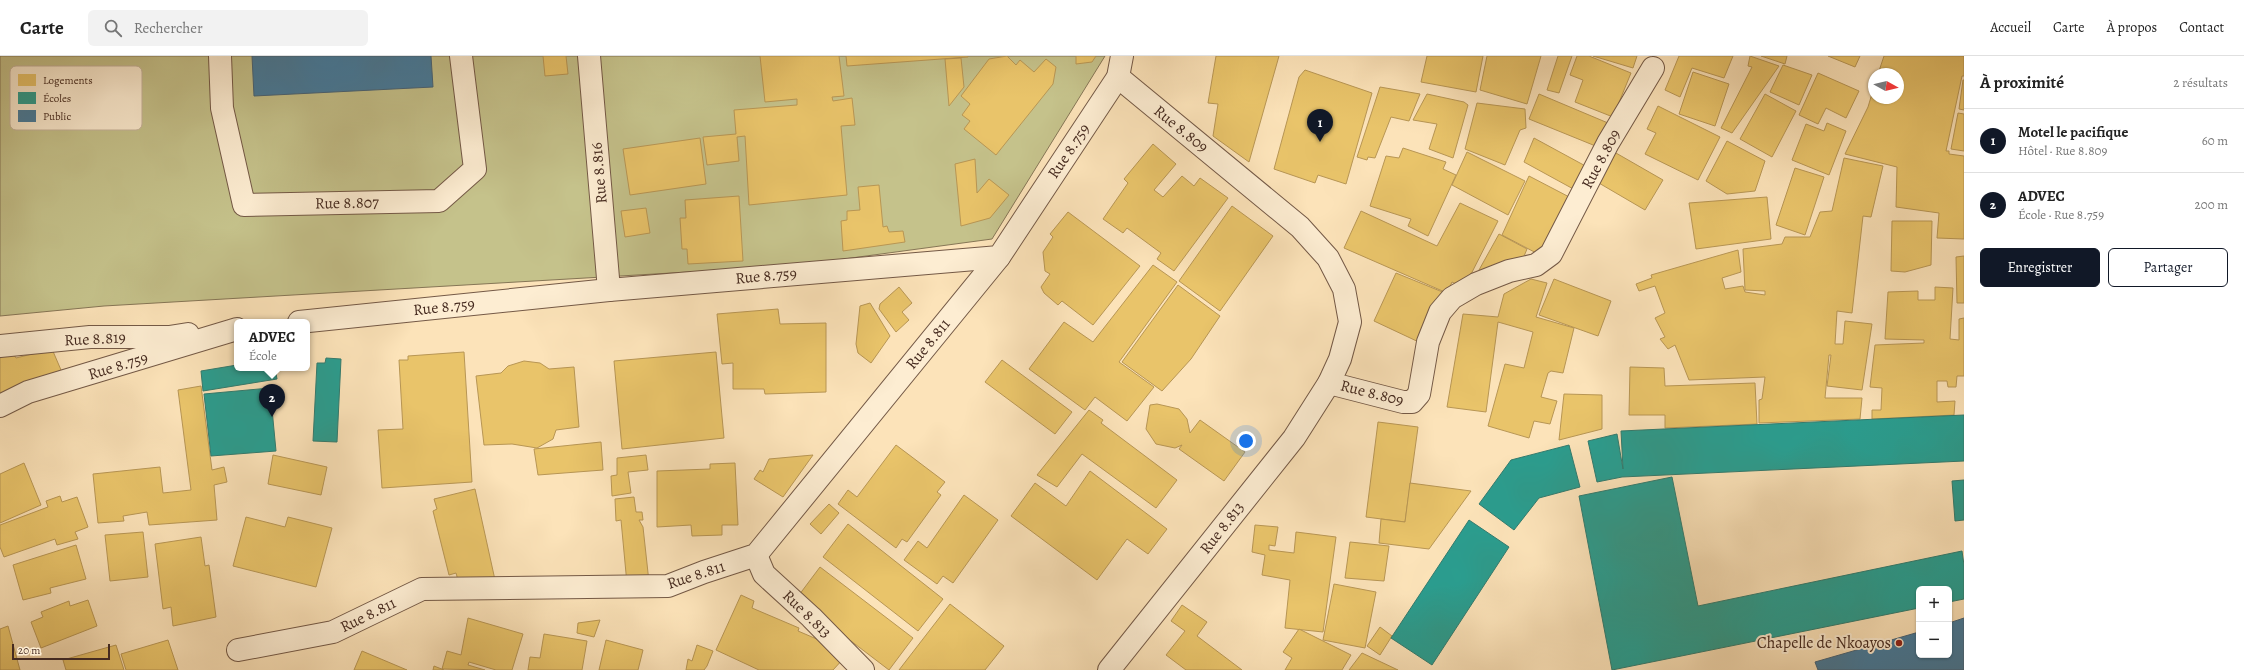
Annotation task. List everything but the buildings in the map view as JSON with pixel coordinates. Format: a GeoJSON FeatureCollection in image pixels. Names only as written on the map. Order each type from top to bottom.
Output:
{"type":"FeatureCollection","features":[{"type":"Feature","properties":{"kind":"street","name":"Rue 8.807"},"geometry":{"type":"LineString","coordinates":[[220,56],[222,108],[244,205],[439,201],[475,169],[461,56]]}},
{"type":"Feature","properties":{"kind":"street","name":"Rue 8.816"},"geometry":{"type":"LineString","coordinates":[[589,56],[608,290]]}},
{"type":"Feature","properties":{"kind":"street","name":"Rue 8.759"},"geometry":{"type":"LineString","coordinates":[[310,321],[608,290],[999,257],[1118,78],[1122,56]]}},
{"type":"Feature","properties":{"kind":"street","name":"Rue 8.809"},"geometry":{"type":"LineString","coordinates":[[1118,78],[1300,226],[1328,258],[1344,289],[1350,322],[1340,359],[1329,383],[1402,402],[1412,402],[1419,394],[1428,342],[1440,312],[1452,298],[1476,284],[1509,271],[1536,265],[1551,254],[1608,143],[1653,68]]}},
{"type":"Feature","properties":{"kind":"street","name":"Rue 8.811"},"geometry":{"type":"LineString","coordinates":[[238,650],[333,632],[422,589],[668,586],[704,572],[756,555],[999,257]]}},
{"type":"Feature","properties":{"kind":"street","name":"Rue 8.819"},"geometry":{"type":"LineString","coordinates":[[0,346],[90,337],[169,337],[234,329]]}},
{"type":"Feature","properties":{"kind":"street","name":"Rue 8.759"},"geometry":{"type":"LineString","coordinates":[[0,406],[28,392],[234,330]]}},
{"type":"Feature","properties":{"kind":"street","name":"Rue 8.813"},"geometry":{"type":"LineString","coordinates":[[1109,670],[1294,438],[1329,383]]}},
{"type":"Feature","properties":{"kind":"street","name":"Rue 8.813"},"geometry":{"type":"LineString","coordinates":[[756,555],[764,574],[811,617],[863,670]]}},
{"type":"Feature","properties":{"kind":"shaded area"},"geometry":{"type":"Polygon","coordinates":[[[0,56],[1105,56],[992,239],[792,266],[104,306],[0,316],[0,56]]]}},
{"type":"Feature","properties":{"kind":"place","name":"Motel le pacifique"},"geometry":{"type":"Point","coordinates":[1320,142]}},
{"type":"Feature","properties":{"kind":"place","name":"ADVEC"},"geometry":{"type":"Point","coordinates":[272,417]}},
{"type":"Feature","properties":{"kind":"place","name":"Chapelle de Nkoayos"},"geometry":{"type":"Point","coordinates":[1899,643]}}]}
